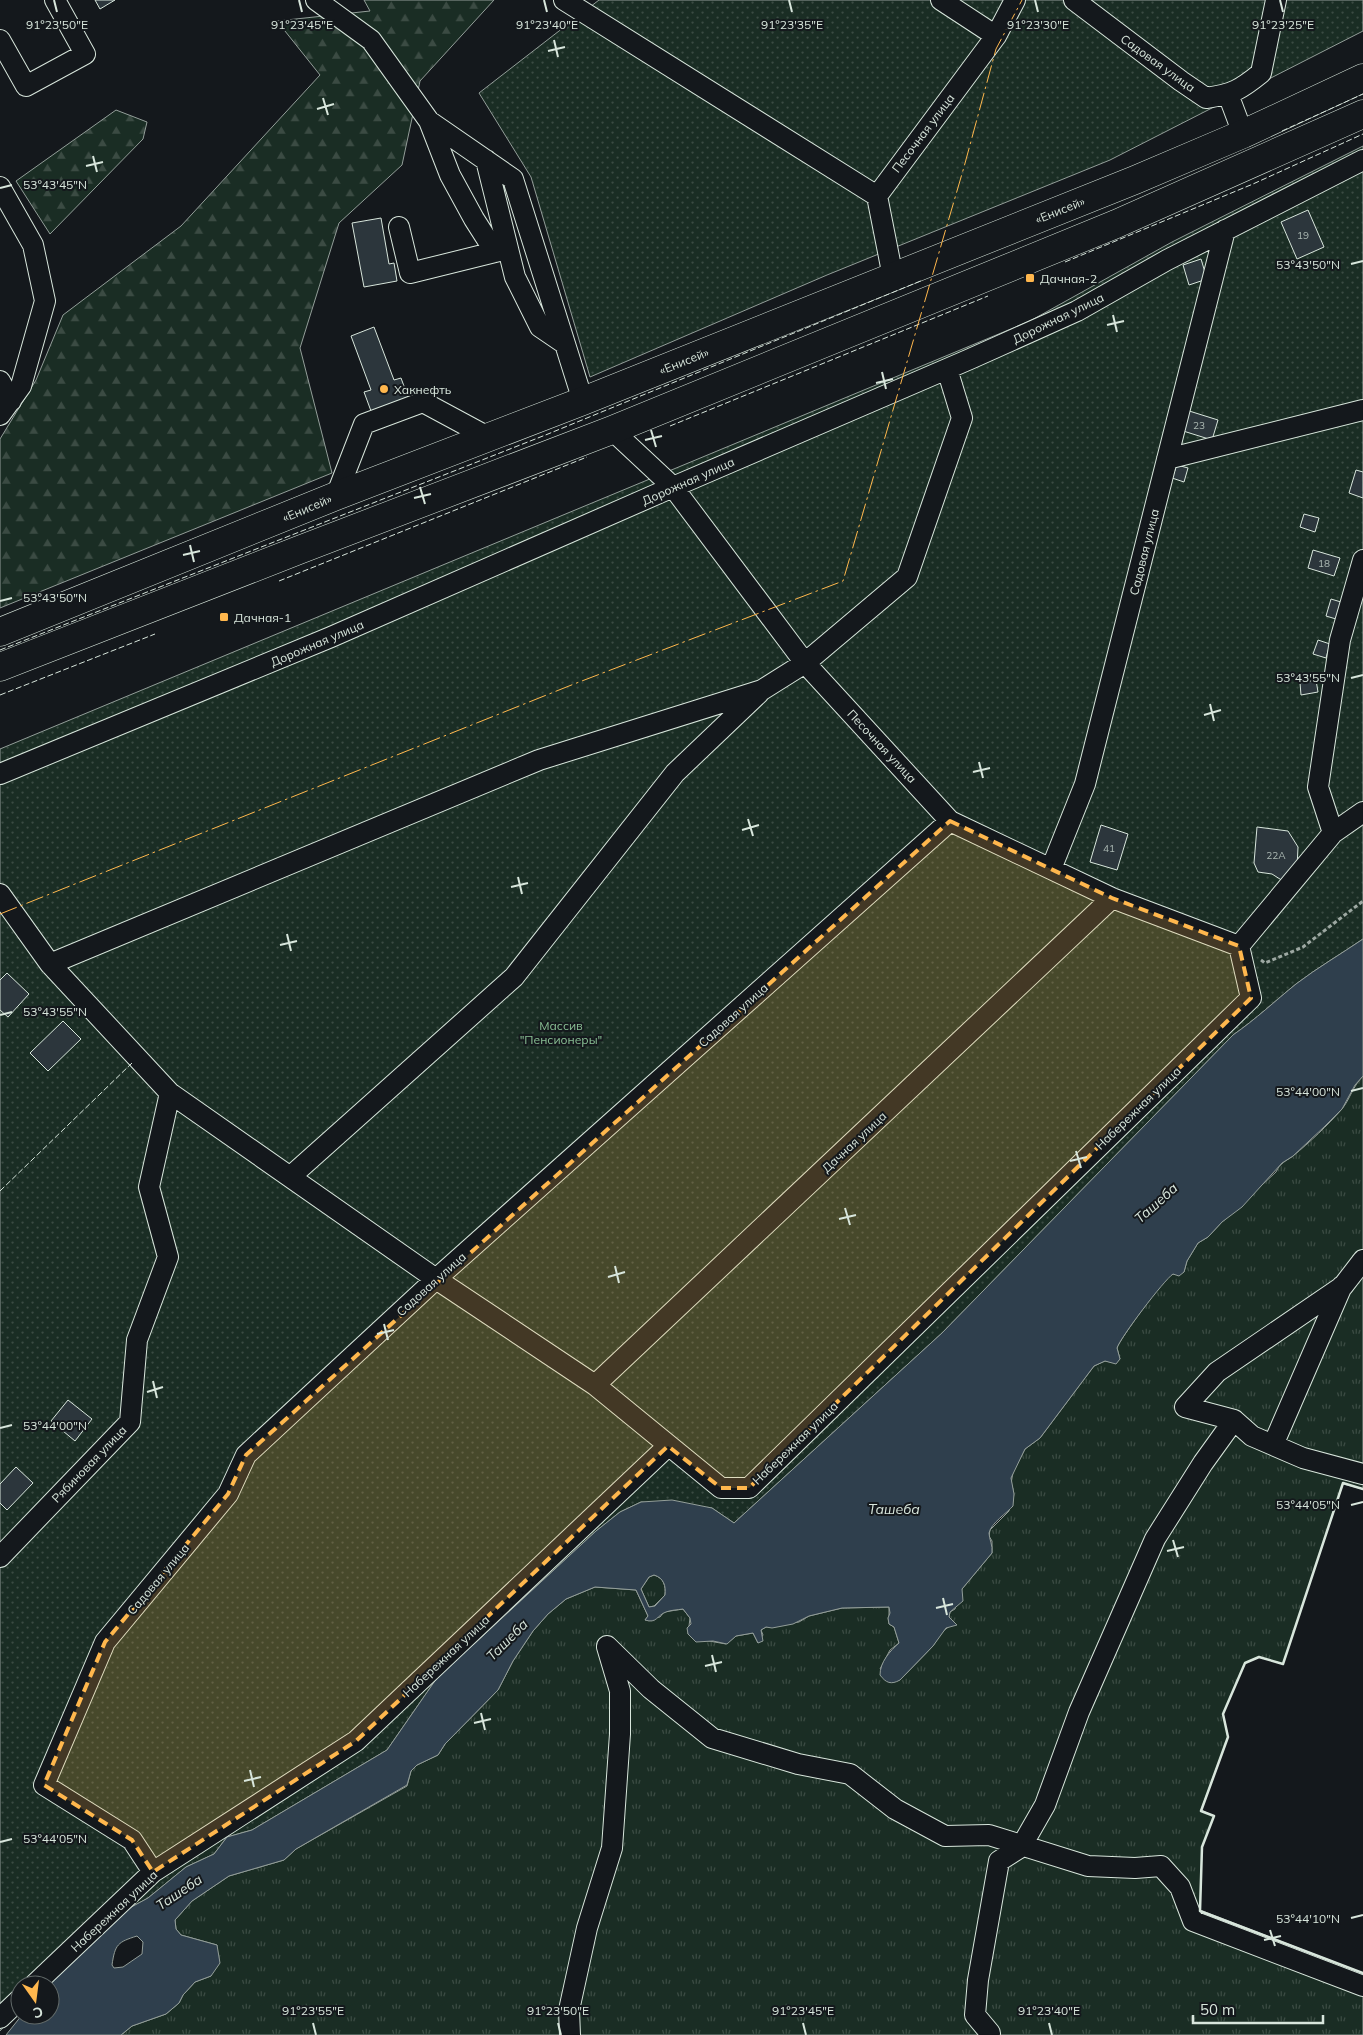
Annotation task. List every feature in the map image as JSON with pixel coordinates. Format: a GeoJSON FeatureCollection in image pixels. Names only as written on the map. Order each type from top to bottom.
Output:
{"type":"FeatureCollection","features":[{"type":"Feature","properties":{"kind":"highway","name":"«Енисей»"},"geometry":{"type":"LineString","coordinates":[[0,632],[336,496],[583,401],[1135,180],[1243,134],[1363,78]]}},
{"type":"Feature","properties":{"kind":"highway"},"geometry":{"type":"LineString","coordinates":[[0,668],[299,550],[612,430],[1116,224],[1363,114]]}},
{"type":"Feature","properties":{"kind":"street"},"geometry":{"type":"LineString","coordinates":[[0,40],[26,86],[85,54],[55,0]]}},
{"type":"Feature","properties":{"kind":"street"},"geometry":{"type":"LineString","coordinates":[[316,0],[371,40],[429,121],[450,175],[474,219],[501,251],[540,327],[565,344]]}},
{"type":"Feature","properties":{"kind":"street"},"geometry":{"type":"LineString","coordinates":[[564,0],[876,196],[893,277]]}},
{"type":"Feature","properties":{"kind":"street"},"geometry":{"type":"LineString","coordinates":[[941,0],[996,36]]}},
{"type":"Feature","properties":{"kind":"street","name":"Песочная улица"},"geometry":{"type":"LineString","coordinates":[[876,196],[996,36],[1015,0]]}},
{"type":"Feature","properties":{"kind":"street","name":"Садовая улица"},"geometry":{"type":"LineString","coordinates":[[1074,0],[1206,98],[1228,94],[1242,88],[1261,73],[1276,0]]}},
{"type":"Feature","properties":{"kind":"street"},"geometry":{"type":"LineString","coordinates":[[1228,94],[1243,134]]}},
{"type":"Feature","properties":{"kind":"street"},"geometry":{"type":"LineString","coordinates":[[429,121],[513,179],[583,401]]}},
{"type":"Feature","properties":{"kind":"street"},"geometry":{"type":"LineString","coordinates":[[486,160],[501,251]]}},
{"type":"Feature","properties":{"kind":"street","name":"Дорожная улица"},"geometry":{"type":"LineString","coordinates":[[0,774],[331,637],[1077,311],[1167,260],[1363,160]]}},
{"type":"Feature","properties":{"kind":"street"},"geometry":{"type":"LineString","coordinates":[[0,187],[33,245],[45,301],[21,386],[6,408]]}},
{"type":"Feature","properties":{"kind":"street"},"geometry":{"type":"LineString","coordinates":[[399,227],[410,273],[501,251]]}},
{"type":"Feature","properties":{"kind":"street","name":"Садовая улица"},"geometry":{"type":"LineString","coordinates":[[1051,869],[1085,784],[1225,230]]}},
{"type":"Feature","properties":{"kind":"street"},"geometry":{"type":"LineString","coordinates":[[290,1177],[514,977],[675,773],[762,690],[805,663],[908,578],[962,418],[947,369]]}},
{"type":"Feature","properties":{"kind":"street"},"geometry":{"type":"LineString","coordinates":[[0,381],[6,408]]}},
{"type":"Feature","properties":{"kind":"street"},"geometry":{"type":"LineString","coordinates":[[336,496],[364,424],[423,402],[488,437]]}},
{"type":"Feature","properties":{"kind":"street"},"geometry":{"type":"LineString","coordinates":[[1167,459],[1363,410]]}},
{"type":"Feature","properties":{"kind":"street","name":"Песочная улица"},"geometry":{"type":"LineString","coordinates":[[612,430],[673,487],[805,663],[950,821],[1112,898],[1239,946]]}},
{"type":"Feature","properties":{"kind":"street"},"geometry":{"type":"LineString","coordinates":[[1333,833],[1318,787],[1340,640],[1363,560]]}},
{"type":"Feature","properties":{"kind":"street"},"geometry":{"type":"LineString","coordinates":[[50,964],[539,760],[762,690]]}},
{"type":"Feature","properties":{"kind":"street"},"geometry":{"type":"LineString","coordinates":[[1239,946],[1333,833],[1363,812]]}},
{"type":"Feature","properties":{"kind":"street","name":"Садовая улица"},"geometry":{"type":"LineString","coordinates":[[153,1872],[132,1840],[44,1785],[105,1642],[228,1494],[246,1455],[436,1279],[950,821]]}},
{"type":"Feature","properties":{"kind":"street"},"geometry":{"type":"LineString","coordinates":[[0,894],[50,964],[170,1093],[436,1279],[595,1386],[668,1446]]}},
{"type":"Feature","properties":{"kind":"street","name":"Дачная улица"},"geometry":{"type":"LineString","coordinates":[[595,1386],[1112,898]]}},
{"type":"Feature","properties":{"kind":"street","name":"Набережная улица"},"geometry":{"type":"LineString","coordinates":[[45,1975],[153,1872],[356,1740],[668,1446],[722,1488],[749,1488],[1251,998],[1239,946]]}},
{"type":"Feature","properties":{"kind":"street","name":"Рябиновая улица"},"geometry":{"type":"LineString","coordinates":[[0,1557],[130,1422],[137,1340],[168,1257],[149,1187],[170,1093]]}},
{"type":"Feature","properties":{"kind":"street"},"geometry":{"type":"LineString","coordinates":[[1273,1444],[1342,1286],[1363,1260]]}},
{"type":"Feature","properties":{"kind":"street"},"geometry":{"type":"LineString","coordinates":[[1342,1286],[1217,1372],[1185,1407],[1234,1420],[1252,1436],[1303,1458],[1363,1474]]}},
{"type":"Feature","properties":{"kind":"street"},"geometry":{"type":"LineString","coordinates":[[990,2033],[974,2015],[979,1972],[999,1861],[1021,1847],[1045,1805],[1079,1712],[1155,1539],[1203,1463],[1234,1420]]}},
{"type":"Feature","properties":{"kind":"street"},"geometry":{"type":"LineString","coordinates":[[570,2035],[569,2010],[583,1946],[612,1848],[620,1734],[620,1692],[607,1646],[651,1688],[712,1738],[798,1764],[850,1774],[895,1810],[945,1836],[989,1835],[1021,1847],[1088,1866],[1135,1868],[1160,1866],[1180,1888],[1193,1921],[1363,1986]]}},
{"type":"Feature","properties":{"kind":"street"},"geometry":{"type":"LineString","coordinates":[[0,2018],[10,2008]]}},
{"type":"Feature","properties":{"kind":"path"},"geometry":{"type":"LineString","coordinates":[[1239,946],[1265,963],[1303,947],[1363,901]]}},
{"type":"Feature","properties":{"kind":"highlighted area"},"geometry":{"type":"Polygon","coordinates":[[[950,821],[1112,898],[1239,946],[1251,998],[749,1488],[721,1488],[668,1446],[356,1741],[153,1872],[132,1840],[44,1785],[105,1642],[228,1494],[246,1455],[950,821]]]}},
{"type":"Feature","properties":{"kind":"green space"},"geometry":{"type":"Polygon","coordinates":[[[364,0],[494,0],[420,81],[402,165],[339,223],[300,348],[332,473],[0,608],[0,439],[36,380],[63,315],[181,226],[320,75],[277,21],[370,11],[364,0]]]}},
{"type":"Feature","properties":{"kind":"green space"},"geometry":{"type":"Polygon","coordinates":[[[599,0],[1363,0],[1363,31],[1110,160],[827,275],[590,377],[531,177],[479,93],[599,0]]]}},
{"type":"Feature","properties":{"kind":"green space"},"geometry":{"type":"Polygon","coordinates":[[[116,110],[147,122],[143,139],[50,234],[16,181],[116,110]]]}},
{"type":"Feature","properties":{"kind":"green space","name":"Массив \"Пенсионеры\""},"geometry":{"type":"Polygon","coordinates":[[[1363,146],[1363,939],[1304,978],[1233,1035],[942,1333],[734,1523],[712,1508],[641,1502],[620,1512],[596,1531],[473,1645],[448,1662],[387,1750],[252,1830],[227,1837],[214,1854],[186,1867],[148,1898],[111,1918],[54,1975],[10,1975],[10,2020],[0,2031],[0,749],[1030,321],[1172,242],[1363,146]]]}},
{"type":"Feature","properties":{"kind":"green space"},"geometry":{"type":"Polygon","coordinates":[[[1363,1076],[1363,1489],[1343,1484],[1283,1664],[1259,1657],[1245,1663],[1223,1714],[1228,1737],[1201,1810],[1214,1816],[1202,1847],[1200,1910],[1363,1973],[1363,2035],[121,2035],[132,2026],[166,2014],[179,2003],[183,1995],[195,1982],[211,1976],[217,1945],[181,1935],[176,1929],[175,1920],[192,1901],[229,1876],[284,1860],[296,1849],[407,1786],[411,1771],[417,1765],[438,1755],[445,1744],[498,1690],[513,1661],[533,1631],[548,1614],[566,1599],[595,1587],[636,1590],[648,1616],[645,1620],[660,1617],[664,1612],[683,1609],[690,1618],[688,1634],[692,1638],[726,1644],[736,1636],[753,1633],[758,1643],[763,1635],[761,1630],[766,1627],[799,1622],[809,1616],[842,1608],[889,1607],[889,1624],[894,1627],[899,1643],[890,1650],[880,1669],[900,1680],[933,1646],[942,1632],[951,1625],[953,1621],[949,1617],[950,1612],[955,1609],[962,1589],[992,1553],[992,1541],[989,1536],[990,1530],[1009,1511],[1013,1489],[1011,1484],[1013,1472],[1025,1449],[1040,1438],[1094,1366],[1105,1361],[1116,1363],[1120,1359],[1117,1348],[1125,1334],[1165,1280],[1169,1276],[1184,1272],[1187,1261],[1198,1243],[1208,1237],[1276,1172],[1281,1164],[1299,1151],[1325,1127],[1342,1109],[1363,1076]]]}},
{"type":"Feature","properties":{"kind":"green space"},"geometry":{"type":"Polygon","coordinates":[[[654,1575],[664,1583],[665,1595],[654,1606],[649,1607],[641,1589],[649,1577],[654,1575]]]}},
{"type":"Feature","properties":{"kind":"water","name":"Ташеба"},"geometry":{"type":"Polygon","coordinates":[[[1363,939],[1363,1076],[1355,1085],[1342,1109],[1293,1156],[1282,1163],[1242,1207],[1222,1222],[1208,1237],[1198,1243],[1187,1261],[1184,1272],[1179,1276],[1173,1274],[1168,1278],[1126,1333],[1117,1348],[1120,1359],[1116,1364],[1105,1361],[1094,1366],[1040,1438],[1025,1449],[1011,1478],[1014,1494],[1013,1506],[990,1529],[992,1553],[962,1589],[963,1601],[950,1612],[949,1617],[957,1625],[946,1628],[933,1646],[900,1680],[889,1682],[880,1675],[884,1661],[899,1643],[894,1627],[889,1624],[889,1607],[842,1608],[809,1616],[793,1624],[772,1628],[766,1627],[761,1630],[763,1641],[758,1643],[753,1633],[736,1636],[727,1644],[713,1641],[696,1642],[688,1634],[687,1628],[691,1624],[690,1618],[683,1609],[663,1613],[652,1621],[645,1620],[648,1616],[636,1590],[595,1587],[566,1599],[548,1614],[533,1631],[513,1661],[498,1690],[445,1744],[438,1755],[417,1765],[411,1771],[407,1785],[296,1849],[284,1860],[229,1876],[192,1901],[175,1920],[176,1929],[181,1935],[217,1945],[220,1963],[211,1976],[195,1982],[183,1995],[179,2003],[166,2014],[132,2026],[121,2035],[6,2035],[14,2025],[60,2025],[60,1975],[57,1975],[111,1918],[148,1898],[186,1867],[214,1854],[227,1837],[252,1830],[387,1750],[448,1662],[473,1645],[596,1531],[620,1512],[641,1502],[672,1500],[712,1508],[734,1523],[942,1333],[1233,1035],[1296,984],[1363,939]],[[654,1575],[649,1577],[641,1589],[649,1607],[655,1606],[665,1595],[664,1583],[654,1575]],[[137,1936],[122,1942],[116,1948],[112,1965],[114,1968],[123,1967],[142,1954],[143,1942],[137,1936]]]}},
{"type":"Feature","properties":{"kind":"building"},"geometry":{"type":"Polygon","coordinates":[[[95,0],[115,0],[100,9],[95,0]]]}},
{"type":"Feature","properties":{"kind":"building"},"geometry":{"type":"Polygon","coordinates":[[[1308,210],[1324,247],[1297,259],[1281,222],[1308,210]]]}},
{"type":"Feature","properties":{"kind":"building"},"geometry":{"type":"Polygon","coordinates":[[[381,218],[389,264],[394,263],[397,281],[364,287],[352,223],[381,218]]]}},
{"type":"Feature","properties":{"kind":"building"},"geometry":{"type":"Polygon","coordinates":[[[1201,259],[1207,279],[1189,285],[1183,265],[1201,259]]]}},
{"type":"Feature","properties":{"kind":"building"},"geometry":{"type":"Polygon","coordinates":[[[374,327],[394,380],[401,378],[408,397],[371,411],[364,392],[371,390],[351,336],[374,327]]]}},
{"type":"Feature","properties":{"kind":"building"},"geometry":{"type":"Polygon","coordinates":[[[1186,410],[1218,420],[1212,440],[1180,430],[1186,410]]]}},
{"type":"Feature","properties":{"kind":"building"},"geometry":{"type":"Polygon","coordinates":[[[1177,465],[1188,468],[1184,482],[1172,478],[1177,465]]]}},
{"type":"Feature","properties":{"kind":"building"},"geometry":{"type":"Polygon","coordinates":[[[1356,470],[1363,472],[1363,498],[1349,493],[1356,470]]]}},
{"type":"Feature","properties":{"kind":"building"},"geometry":{"type":"Polygon","coordinates":[[[1304,514],[1319,518],[1315,532],[1300,527],[1304,514]]]}},
{"type":"Feature","properties":{"kind":"building"},"geometry":{"type":"Polygon","coordinates":[[[1313,550],[1340,558],[1334,576],[1308,568],[1313,550]]]}},
{"type":"Feature","properties":{"kind":"building"},"geometry":{"type":"Polygon","coordinates":[[[1331,599],[1341,602],[1336,619],[1326,616],[1331,599]]]}},
{"type":"Feature","properties":{"kind":"building"},"geometry":{"type":"Polygon","coordinates":[[[1318,640],[1330,644],[1326,658],[1313,654],[1318,640]]]}},
{"type":"Feature","properties":{"kind":"building"},"geometry":{"type":"Polygon","coordinates":[[[1316,680],[1318,692],[1301,695],[1300,683],[1316,680]]]}},
{"type":"Feature","properties":{"kind":"building"},"geometry":{"type":"Polygon","coordinates":[[[1101,825],[1128,834],[1117,870],[1090,862],[1101,825]]]}},
{"type":"Feature","properties":{"kind":"building"},"geometry":{"type":"Polygon","coordinates":[[[1257,827],[1288,831],[1298,847],[1297,868],[1283,881],[1272,874],[1258,872],[1254,863],[1257,827]]]}},
{"type":"Feature","properties":{"kind":"building"},"geometry":{"type":"Polygon","coordinates":[[[7,973],[29,994],[8,1017],[0,1010],[0,980],[7,973]]]}},
{"type":"Feature","properties":{"kind":"building"},"geometry":{"type":"Polygon","coordinates":[[[63,1021],[81,1039],[48,1071],[30,1053],[63,1021]]]}},
{"type":"Feature","properties":{"kind":"building"},"geometry":{"type":"Polygon","coordinates":[[[68,1400],[92,1419],[75,1441],[51,1421],[68,1400]]]}},
{"type":"Feature","properties":{"kind":"building"},"geometry":{"type":"Polygon","coordinates":[[[16,1467],[33,1483],[7,1510],[0,1503],[0,1484],[16,1467]]]}},
{"type":"Feature","properties":{"kind":"fence"},"geometry":{"type":"LineString","coordinates":[[1282,131],[1363,94]]}},
{"type":"Feature","properties":{"kind":"fence"},"geometry":{"type":"LineString","coordinates":[[1065,262],[1253,184],[1363,134]]}},
{"type":"Feature","properties":{"kind":"fence"},"geometry":{"type":"LineString","coordinates":[[0,650],[548,434],[923,280]]}},
{"type":"Feature","properties":{"kind":"fence"},"geometry":{"type":"LineString","coordinates":[[670,426],[988,296]]}},
{"type":"Feature","properties":{"kind":"fence"},"geometry":{"type":"LineString","coordinates":[[279,581],[587,457]]}},
{"type":"Feature","properties":{"kind":"fence"},"geometry":{"type":"LineString","coordinates":[[0,695],[155,634]]}},
{"type":"Feature","properties":{"kind":"fence"},"geometry":{"type":"LineString","coordinates":[[0,1191],[132,1063]]}},
{"type":"Feature","properties":{"kind":"wall"},"geometry":{"type":"LineString","coordinates":[[1363,1489],[1343,1483],[1283,1664],[1259,1657],[1245,1663],[1223,1714],[1228,1737],[1201,1811],[1214,1816],[1202,1847],[1200,1911],[1363,1973]]}},
{"type":"Feature","properties":{"kind":"power"},"geometry":{"type":"LineString","coordinates":[[0,914],[574,684],[843,581],[964,167],[996,49],[1022,0]]}},
{"type":"Feature","properties":{"kind":"place","name":"Дачная-2"},"geometry":{"type":"Point","coordinates":[1030,278]}},
{"type":"Feature","properties":{"kind":"place","name":"Хакнефть"},"geometry":{"type":"Point","coordinates":[384,389]}},
{"type":"Feature","properties":{"kind":"place","name":"Дачная-1"},"geometry":{"type":"Point","coordinates":[224,617]}}]}
